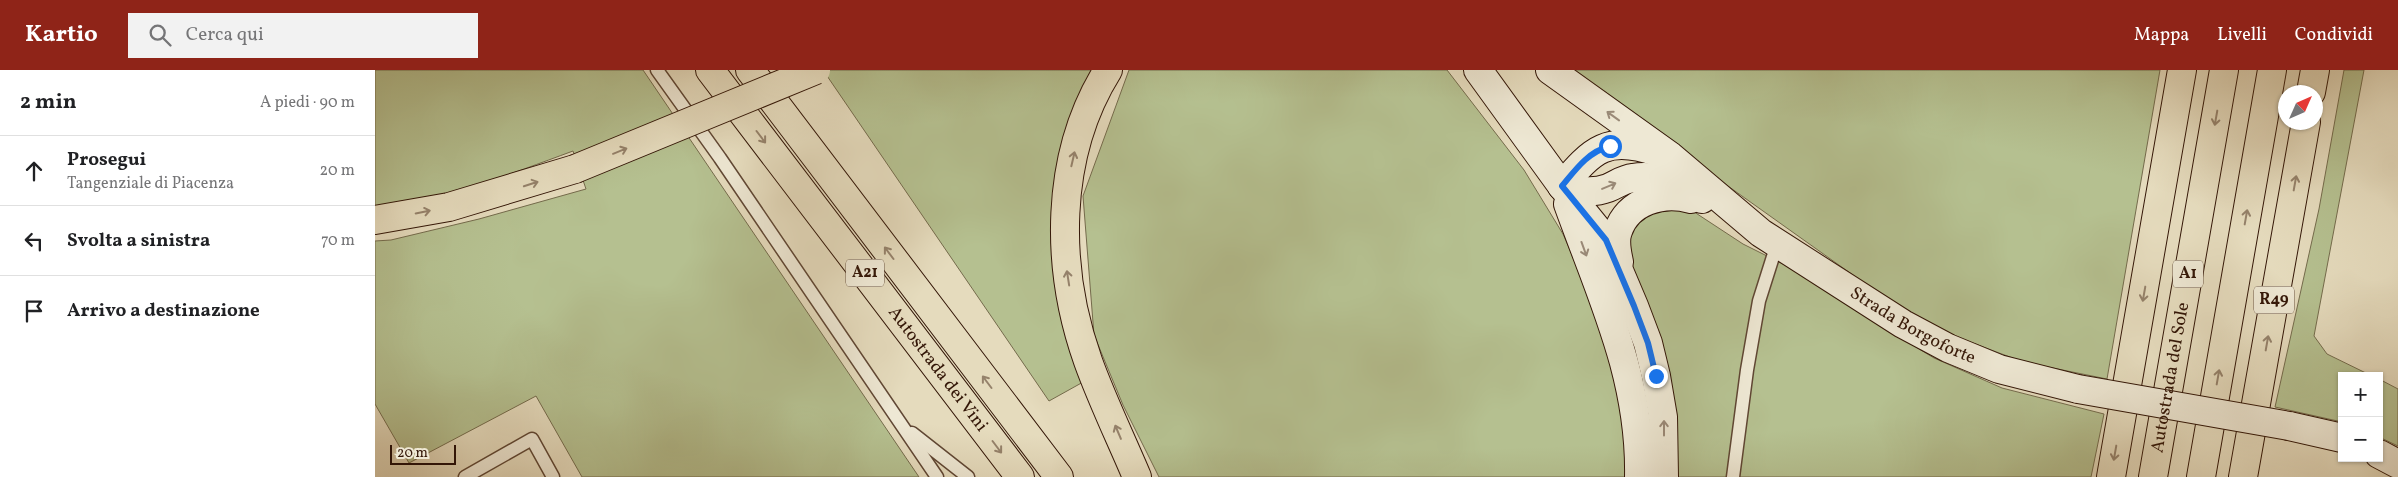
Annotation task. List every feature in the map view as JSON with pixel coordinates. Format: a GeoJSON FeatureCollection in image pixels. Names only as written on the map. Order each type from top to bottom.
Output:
{"type":"FeatureCollection","features":[{"type":"Feature","properties":{"kind":"highway","name":"Autostrada dei Vini"},"geometry":{"type":"LineString","coordinates":[[710,70],[1020,477]]}},
{"type":"Feature","properties":{"kind":"highway","name":"Autostrada dei Vini"},"geometry":{"type":"LineString","coordinates":[[749,70],[1059,477]]}},
{"type":"Feature","properties":{"kind":"highway"},"geometry":{"type":"LineString","coordinates":[[375,220],[449,207],[575,169],[816,70]]}},
{"type":"Feature","properties":{"kind":"highway"},"geometry":{"type":"LineString","coordinates":[[1108,70],[1087,111],[1069,174],[1065,241],[1067,276],[1076,322],[1088,361],[1137,477]]}},
{"type":"Feature","properties":{"kind":"highway"},"geometry":{"type":"LineString","coordinates":[[2152,246],[2161,127],[2169,70]]}},
{"type":"Feature","properties":{"kind":"highway"},"geometry":{"type":"LineString","coordinates":[[2111,477],[2182,70]]}},
{"type":"Feature","properties":{"kind":"highway","name":"Autostrada del Sole"},"geometry":{"type":"LineString","coordinates":[[2153,477],[2224,70]]}},
{"type":"Feature","properties":{"kind":"highway"},"geometry":{"type":"LineString","coordinates":[[2201,477],[2272,70]]}},
{"type":"Feature","properties":{"kind":"highway"},"geometry":{"type":"LineString","coordinates":[[2312,85],[2315,70]]}},
{"type":"Feature","properties":{"kind":"highway","name":"R49"},"geometry":{"type":"LineString","coordinates":[[2243,477],[2305,130]]}},
{"type":"Feature","properties":{"kind":"street"},"geometry":{"type":"LineString","coordinates":[[1478,70],[1562,186],[1606,240],[1648,343],[1656,376],[1663,417],[1663,477]]}},
{"type":"Feature","properties":{"kind":"street","name":"Strada Borgoforte"},"geometry":{"type":"LineString","coordinates":[[1550,70],[1670,156],[1769,239],[1903,324],[1948,348],[1999,368],[2078,389],[2289,426],[2338,437]]}},
{"type":"Feature","properties":{"kind":"street"},"geometry":{"type":"LineString","coordinates":[[1562,186],[1586,158],[1596,150],[1610,146],[1641,146],[1670,156]]}},
{"type":"Feature","properties":{"kind":"street"},"geometry":{"type":"LineString","coordinates":[[1562,186],[1579,191],[1592,192],[1634,177],[1665,180],[1680,185],[1733,218],[1696,200],[1682,196],[1668,196],[1643,202],[1633,209],[1618,231],[1616,244],[1620,272]]}},
{"type":"Feature","properties":{"kind":"street"},"geometry":{"type":"LineString","coordinates":[[1562,186],[1621,346],[1638,424],[1639,477]]}},
{"type":"Feature","properties":{"kind":"street"},"geometry":{"type":"LineString","coordinates":[[2383,456],[2398,464]]}},
{"type":"Feature","properties":{"kind":"lane"},"geometry":{"type":"LineString","coordinates":[[657,70],[937,477]]}},
{"type":"Feature","properties":{"kind":"lane"},"geometry":{"type":"LineString","coordinates":[[1733,477],[1747,370],[1769,239]]}},
{"type":"Feature","properties":{"kind":"lane"},"geometry":{"type":"LineString","coordinates":[[902,426],[968,477]]}},
{"type":"Feature","properties":{"kind":"lane"},"geometry":{"type":"LineString","coordinates":[[465,477],[532,439],[553,477]]}},
{"type":"Feature","properties":{"kind":"green space"},"geometry":{"type":"Polygon","coordinates":[[[375,70],[643,70],[919,477],[582,477],[536,396],[409,463],[375,404],[375,241],[391,240],[479,219],[586,189],[573,151],[450,194],[375,211],[375,70]]]}},
{"type":"Feature","properties":{"kind":"green space"},"geometry":{"type":"Polygon","coordinates":[[[823,70],[1095,70],[1069,128],[1085,381],[1049,401],[823,70]]]}},
{"type":"Feature","properties":{"kind":"green space"},"geometry":{"type":"Polygon","coordinates":[[[1129,70],[1447,70],[1524,170],[1563,234],[1594,305],[1615,364],[1628,438],[1628,477],[1159,477],[1123,405],[1094,335],[1083,196],[1129,70]]]}},
{"type":"Feature","properties":{"kind":"green space"},"geometry":{"type":"Polygon","coordinates":[[[1565,70],[2160,70],[2107,379],[2023,362],[1957,337],[1888,300],[1565,70]]]}},
{"type":"Feature","properties":{"kind":"green space"},"geometry":{"type":"Polygon","coordinates":[[[2344,70],[2364,70],[2314,336],[2327,354],[2364,372],[2338,372],[2338,421],[2275,407],[2319,209],[2344,70]]]}},
{"type":"Feature","properties":{"kind":"green space"},"geometry":{"type":"Polygon","coordinates":[[[1682,204],[1743,244],[1811,278],[1875,322],[1934,358],[2002,388],[2104,414],[2091,477],[1675,477],[1624,254],[1625,243],[1644,214],[1682,204]]]}},
{"type":"Feature","properties":{"kind":"green space"},"geometry":{"type":"Polygon","coordinates":[[[2383,381],[2398,389],[2398,446],[2383,439],[2383,381]]]}},
{"type":"Feature","properties":{"kind":"route"},"geometry":{"type":"LineString","coordinates":[[1610,146],[1596,150],[1586,158],[1562,186],[1606,240],[1648,343],[1656,376]]}}]}
